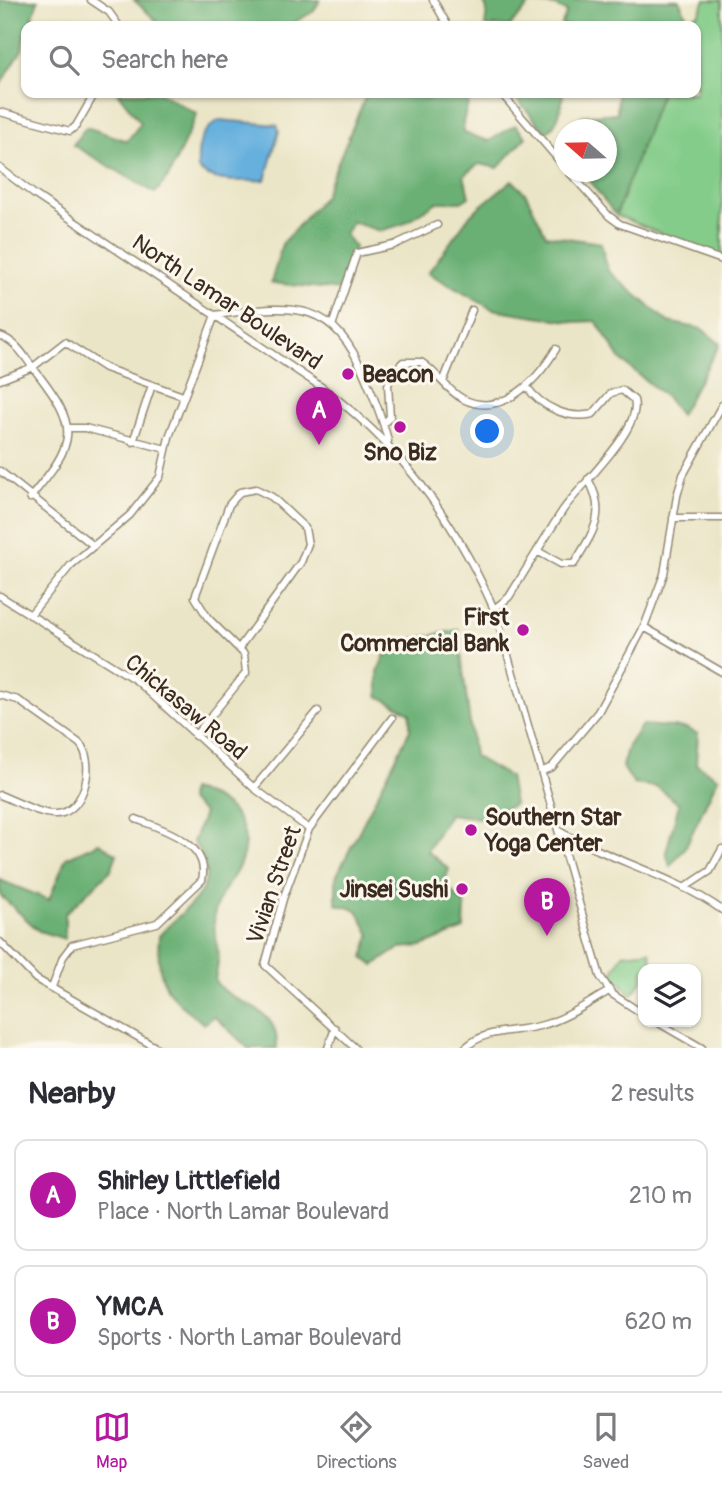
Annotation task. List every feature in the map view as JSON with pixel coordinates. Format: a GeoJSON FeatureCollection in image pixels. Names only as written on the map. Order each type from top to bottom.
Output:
{"type":"FeatureCollection","features":[{"type":"Feature","properties":{"kind":"street"},"geometry":{"type":"LineString","coordinates":[[91,0],[109,12],[115,21]]}},
{"type":"Feature","properties":{"kind":"street"},"geometry":{"type":"LineString","coordinates":[[433,0],[445,21]]}},
{"type":"Feature","properties":{"kind":"street"},"geometry":{"type":"LineString","coordinates":[[0,112],[70,131],[76,126],[92,98]]}},
{"type":"Feature","properties":{"kind":"street"},"geometry":{"type":"LineString","coordinates":[[505,98],[554,153]]}},
{"type":"Feature","properties":{"kind":"street","name":"North Lamar Boulevard"},"geometry":{"type":"LineString","coordinates":[[0,168],[35,195],[355,411],[388,443],[456,536],[494,609],[600,976],[609,991]]}},
{"type":"Feature","properties":{"kind":"street"},"geometry":{"type":"LineString","coordinates":[[578,182],[609,216],[620,224],[722,260]]}},
{"type":"Feature","properties":{"kind":"street"},"geometry":{"type":"LineString","coordinates":[[333,324],[357,253],[394,245],[437,225]]}},
{"type":"Feature","properties":{"kind":"street"},"geometry":{"type":"LineString","coordinates":[[30,615],[53,584],[130,515],[153,488],[163,468],[166,449],[183,396],[215,315],[296,309],[333,324],[355,352],[384,423],[388,443]]}},
{"type":"Feature","properties":{"kind":"street"},"geometry":{"type":"LineString","coordinates":[[443,382],[472,310]]}},
{"type":"Feature","properties":{"kind":"street"},"geometry":{"type":"LineString","coordinates":[[0,335],[9,339],[33,367],[62,410],[69,428],[62,459],[30,498]]}},
{"type":"Feature","properties":{"kind":"street"},"geometry":{"type":"LineString","coordinates":[[0,380],[33,367],[65,342],[105,368],[183,396]]}},
{"type":"Feature","properties":{"kind":"street"},"geometry":{"type":"LineString","coordinates":[[384,423],[390,418],[391,378],[403,362],[421,362],[463,399],[480,403],[496,402],[527,387],[543,371],[556,349]]}},
{"type":"Feature","properties":{"kind":"street"},"geometry":{"type":"LineString","coordinates":[[133,442],[152,385]]}},
{"type":"Feature","properties":{"kind":"street"},"geometry":{"type":"LineString","coordinates":[[494,609],[504,604],[563,510],[610,455],[635,412],[634,400],[626,392],[615,391],[597,412],[582,416],[546,407],[527,387]]}},
{"type":"Feature","properties":{"kind":"street"},"geometry":{"type":"LineString","coordinates":[[542,771],[552,767],[598,712],[644,627],[664,574],[683,475],[722,405]]}},
{"type":"Feature","properties":{"kind":"street"},"geometry":{"type":"LineString","coordinates":[[69,428],[85,428],[166,449]]}},
{"type":"Feature","properties":{"kind":"street"},"geometry":{"type":"LineString","coordinates":[[0,471],[30,498],[94,546]]}},
{"type":"Feature","properties":{"kind":"street"},"geometry":{"type":"LineString","coordinates":[[539,552],[561,564],[574,564],[594,527],[598,513],[599,502],[588,478]]}},
{"type":"Feature","properties":{"kind":"street"},"geometry":{"type":"LineString","coordinates":[[195,736],[246,673],[247,661],[239,648],[203,612],[195,597],[229,505],[240,492],[256,489],[272,497],[305,528],[309,544],[301,562],[239,648]]}},
{"type":"Feature","properties":{"kind":"street"},"geometry":{"type":"LineString","coordinates":[[673,518],[722,518]]}},
{"type":"Feature","properties":{"kind":"street","name":"Chickasaw Road"},"geometry":{"type":"LineString","coordinates":[[0,596],[136,681],[254,788],[309,829]]}},
{"type":"Feature","properties":{"kind":"street"},"geometry":{"type":"LineString","coordinates":[[644,627],[722,672]]}},
{"type":"Feature","properties":{"kind":"street"},"geometry":{"type":"LineString","coordinates":[[0,695],[18,700],[79,743],[85,749],[89,765],[78,802],[63,813],[51,814],[0,796]]}},
{"type":"Feature","properties":{"kind":"street"},"geometry":{"type":"LineString","coordinates":[[254,788],[318,711]]}},
{"type":"Feature","properties":{"kind":"street","name":"Vivian Street"},"geometry":{"type":"LineString","coordinates":[[355,1048],[265,965],[283,899],[309,829],[392,718]]}},
{"type":"Feature","properties":{"kind":"street"},"geometry":{"type":"LineString","coordinates":[[52,987],[63,957],[72,945],[157,923],[202,880],[203,867],[185,840],[136,819]]}},
{"type":"Feature","properties":{"kind":"street"},"geometry":{"type":"LineString","coordinates":[[559,831],[605,855],[684,888],[722,910]]}},
{"type":"Feature","properties":{"kind":"street"},"geometry":{"type":"LineString","coordinates":[[684,888],[710,871],[722,849]]}},
{"type":"Feature","properties":{"kind":"street"},"geometry":{"type":"LineString","coordinates":[[0,943],[36,979],[157,1048]]}},
{"type":"Feature","properties":{"kind":"street"},"geometry":{"type":"LineString","coordinates":[[465,1048],[475,1039],[492,1032],[540,1026],[565,1017],[609,991],[638,1011]]}},
{"type":"Feature","properties":{"kind":"street"},"geometry":{"type":"LineString","coordinates":[[666,1027],[702,1048]]}},
{"type":"Feature","properties":{"kind":"street"},"geometry":{"type":"LineString","coordinates":[[328,1048],[335,1028]]}},
{"type":"Feature","properties":{"kind":"green space"},"geometry":{"type":"Polygon","coordinates":[[[0,0],[38,0],[32,21],[21,21],[21,52],[0,85],[0,0]]]}},
{"type":"Feature","properties":{"kind":"green space"},"geometry":{"type":"Polygon","coordinates":[[[134,0],[320,0],[314,11],[297,21],[157,21],[134,0]]]}},
{"type":"Feature","properties":{"kind":"green space"},"geometry":{"type":"Polygon","coordinates":[[[483,0],[679,0],[688,19],[563,21],[567,12],[556,6],[531,3],[515,21],[486,21],[487,10],[483,0]]]}},
{"type":"Feature","properties":{"kind":"green space"},"geometry":{"type":"Polygon","coordinates":[[[705,0],[722,0],[722,259],[616,215],[659,98],[701,98],[701,21],[687,21],[699,13],[705,0]]]}},
{"type":"Feature","properties":{"kind":"green space"},"geometry":{"type":"Polygon","coordinates":[[[122,98],[169,98],[197,114],[169,176],[155,193],[73,145],[86,127],[127,141],[141,123],[122,98]]]}},
{"type":"Feature","properties":{"kind":"green space"},"geometry":{"type":"Polygon","coordinates":[[[365,98],[470,98],[463,122],[464,133],[489,141],[515,125],[526,137],[498,168],[479,164],[464,175],[469,197],[461,202],[437,202],[403,224],[380,231],[352,222],[345,235],[355,247],[340,290],[271,283],[282,244],[323,198],[365,98]]]}},
{"type":"Feature","properties":{"kind":"green space"},"geometry":{"type":"Polygon","coordinates":[[[516,98],[563,98],[559,115],[554,119],[546,133],[516,98]]]}},
{"type":"Feature","properties":{"kind":"green space"},"geometry":{"type":"Polygon","coordinates":[[[618,98],[659,98],[616,215],[590,182],[617,182],[617,119],[580,119],[583,116],[617,113],[618,98]]]}},
{"type":"Feature","properties":{"kind":"green space"},"geometry":{"type":"Polygon","coordinates":[[[512,180],[526,194],[546,235],[601,243],[608,271],[668,322],[702,329],[720,344],[680,415],[667,398],[621,360],[596,321],[574,322],[492,309],[428,273],[471,214],[512,180]]]}},
{"type":"Feature","properties":{"kind":"green space"},"geometry":{"type":"Polygon","coordinates":[[[458,630],[474,756],[509,777],[514,804],[487,819],[449,814],[427,851],[449,869],[444,883],[465,905],[464,929],[422,946],[400,948],[374,965],[363,958],[370,935],[357,910],[336,904],[336,877],[410,730],[410,713],[378,696],[378,672],[384,656],[413,639],[458,630]]]}},
{"type":"Feature","properties":{"kind":"green space"},"geometry":{"type":"Polygon","coordinates":[[[642,725],[686,728],[698,734],[696,764],[718,778],[685,848],[670,866],[666,852],[679,804],[657,787],[634,784],[622,766],[628,746],[642,725]]]}},
{"type":"Feature","properties":{"kind":"green space"},"geometry":{"type":"Polygon","coordinates":[[[190,790],[228,807],[242,827],[245,840],[243,853],[215,911],[214,928],[218,957],[215,981],[234,997],[264,1014],[276,1033],[277,1048],[248,1048],[214,1016],[204,1024],[173,997],[162,978],[158,953],[159,936],[200,894],[205,883],[203,857],[193,842],[204,813],[189,800],[190,790]]]}},
{"type":"Feature","properties":{"kind":"green space"},"geometry":{"type":"Polygon","coordinates":[[[99,843],[117,854],[111,870],[65,914],[65,939],[39,931],[0,895],[0,880],[49,900],[66,858],[99,843]]]}},
{"type":"Feature","properties":{"kind":"green space"},"geometry":{"type":"Polygon","coordinates":[[[650,951],[653,964],[638,964],[638,986],[632,995],[612,974],[623,954],[650,951]]]}},
{"type":"Feature","properties":{"kind":"water"},"geometry":{"type":"Polygon","coordinates":[[[219,120],[277,125],[279,131],[265,180],[220,179],[198,169],[198,153],[203,135],[219,120]]]}},
{"type":"Feature","properties":{"kind":"place","name":"Beacon"},"geometry":{"type":"Point","coordinates":[348,374]}},
{"type":"Feature","properties":{"kind":"place","name":"Sno Biz"},"geometry":{"type":"Point","coordinates":[400,427]}},
{"type":"Feature","properties":{"kind":"place","name":"Shirley Littlefield"},"geometry":{"type":"Point","coordinates":[319,445]}},
{"type":"Feature","properties":{"kind":"place","name":"First Commercial Bank"},"geometry":{"type":"Point","coordinates":[523,630]}},
{"type":"Feature","properties":{"kind":"place","name":"Southern Star Yoga Center"},"geometry":{"type":"Point","coordinates":[471,830]}},
{"type":"Feature","properties":{"kind":"place","name":"Jinsei Sushi"},"geometry":{"type":"Point","coordinates":[462,889]}},
{"type":"Feature","properties":{"kind":"place","name":"YMCA"},"geometry":{"type":"Point","coordinates":[547,936]}}]}
